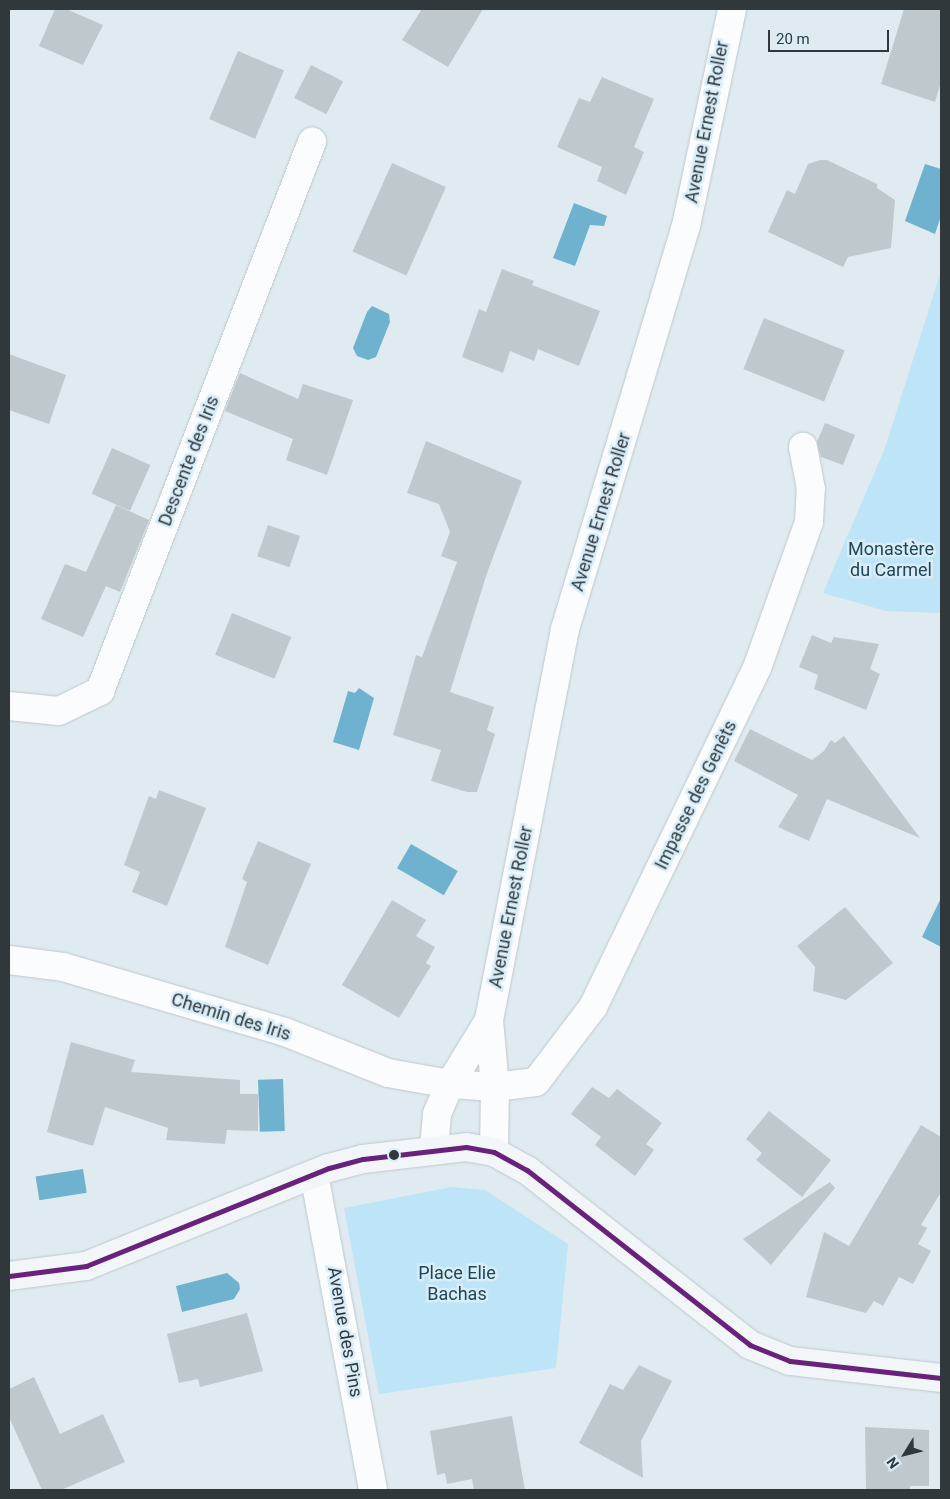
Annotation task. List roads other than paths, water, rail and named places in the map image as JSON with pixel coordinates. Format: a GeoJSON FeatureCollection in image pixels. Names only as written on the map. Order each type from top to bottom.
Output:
{"type":"FeatureCollection","features":[{"type":"Feature","properties":{"kind":"street","name":"Avenue Ernest Roller"},"geometry":{"type":"LineString","coordinates":[[494,1152],[495,1087],[489,1020],[566,629],[686,226],[732,9]]}},
{"type":"Feature","properties":{"kind":"street","name":"Descente des Iris"},"geometry":{"type":"LineString","coordinates":[[9,706],[59,711],[100,691],[312,142]]}},
{"type":"Feature","properties":{"kind":"street","name":"Impasse des Genêts"},"geometry":{"type":"LineString","coordinates":[[495,1087],[536,1082],[593,1007],[758,668],[810,522],[811,489],[803,448]]}},
{"type":"Feature","properties":{"kind":"street","name":"Chemin des Iris"},"geometry":{"type":"LineString","coordinates":[[9,960],[63,967],[285,1032],[388,1073],[450,1084]]}},
{"type":"Feature","properties":{"kind":"street","name":"Avenue Ernest Roller"},"geometry":{"type":"LineString","coordinates":[[434,1149],[437,1114],[450,1084],[489,1020]]}},
{"type":"Feature","properties":{"kind":"street"},"geometry":{"type":"LineString","coordinates":[[450,1084],[495,1087]]}},
{"type":"Feature","properties":{"kind":"street"},"geometry":{"type":"LineString","coordinates":[[9,1276],[86,1266],[314,1174],[363,1159],[434,1149],[466,1147],[494,1152],[527,1170],[750,1345],[790,1361],[941,1378]]}},
{"type":"Feature","properties":{"kind":"street","name":"Avenue des Pins"},"geometry":{"type":"LineString","coordinates":[[314,1174],[373,1490]]}},
{"type":"Feature","properties":{"kind":"park label","name":"Monastère du Carmel"},"geometry":{"type":"Point","coordinates":[891,560]}},
{"type":"Feature","properties":{"kind":"park label","name":"Place Elie Bachas"},"geometry":{"type":"Point","coordinates":[457,1284]}}]}
